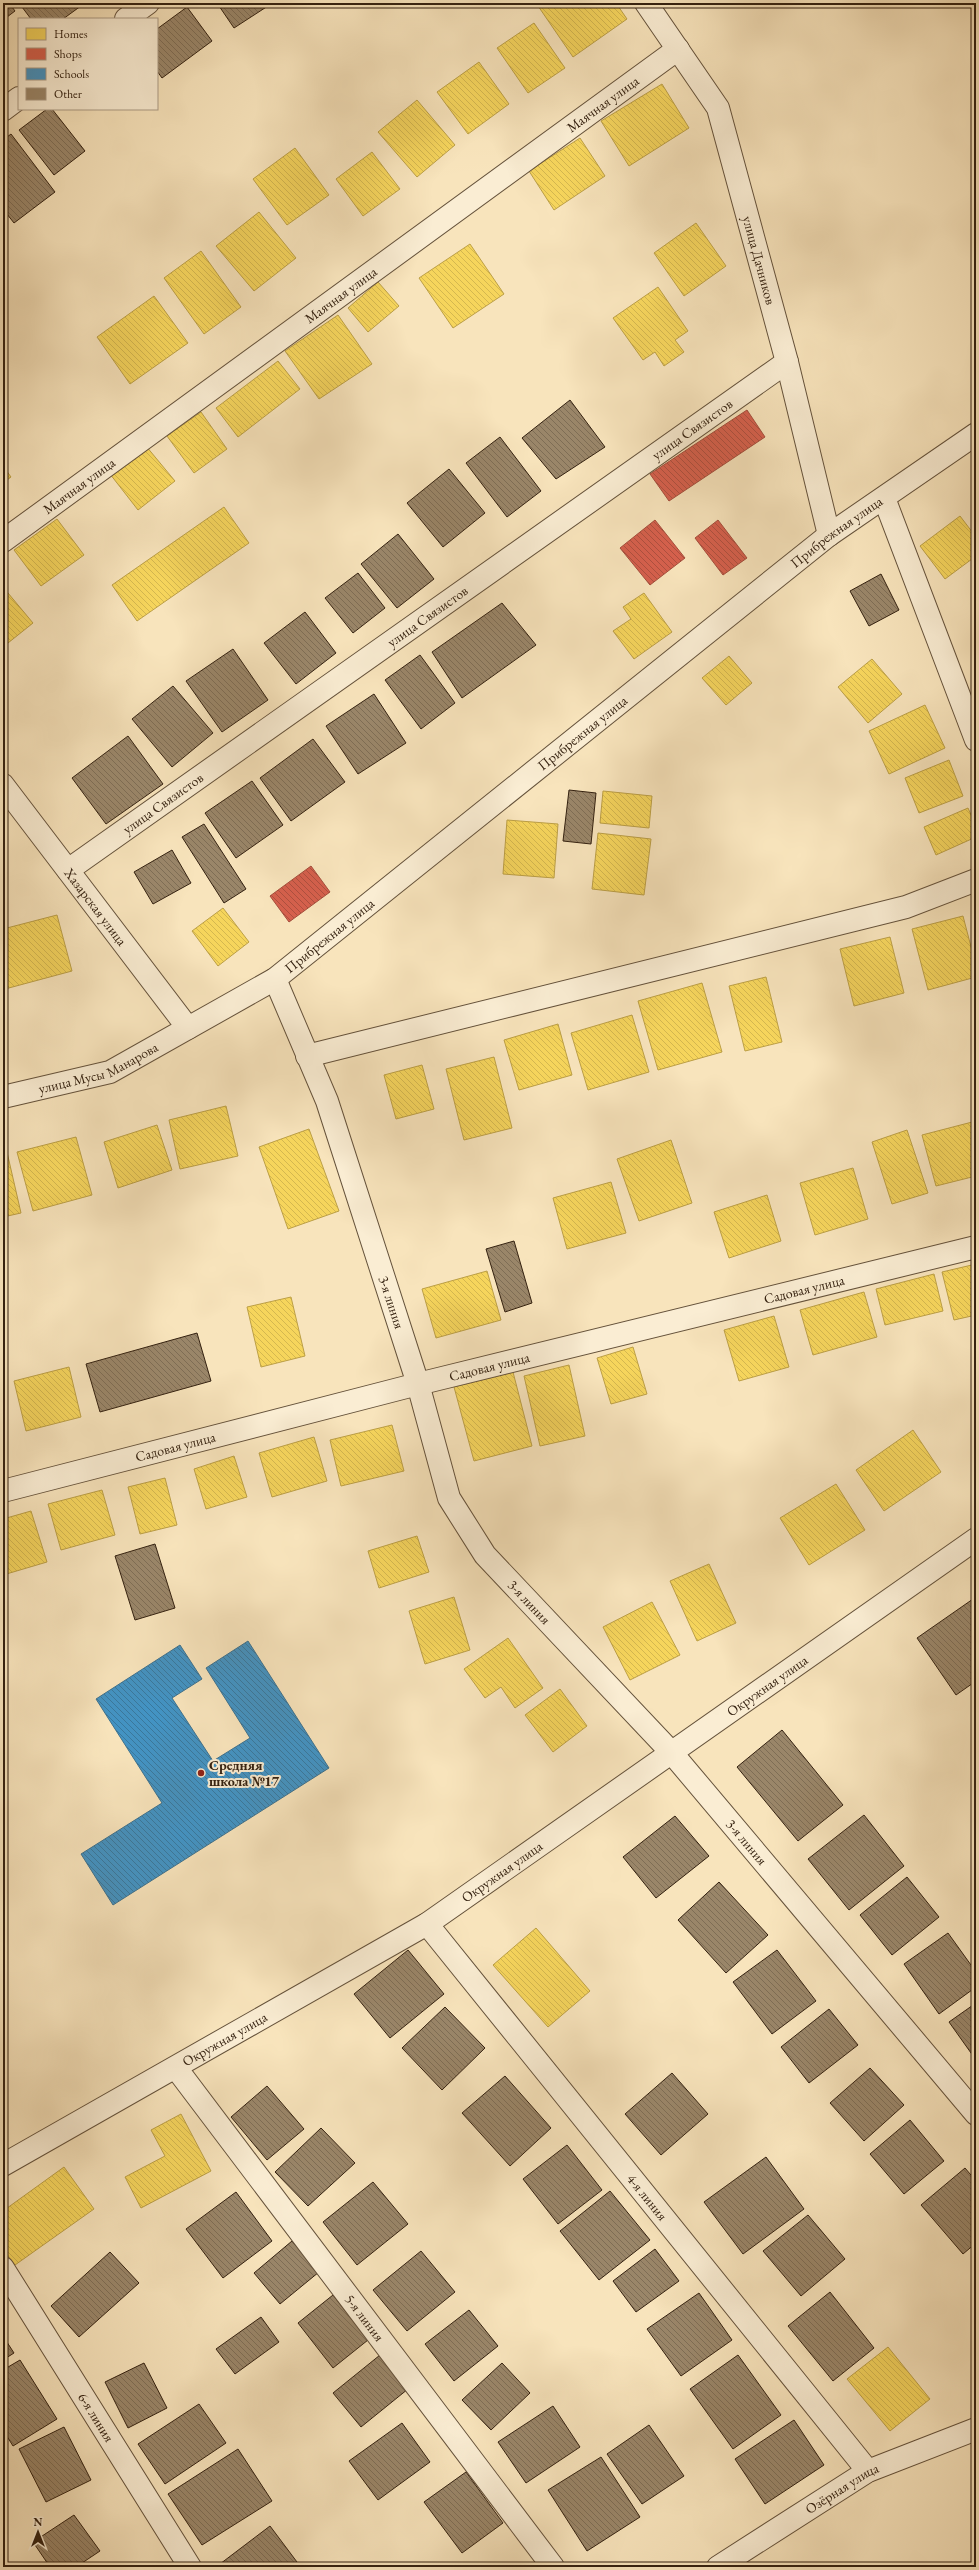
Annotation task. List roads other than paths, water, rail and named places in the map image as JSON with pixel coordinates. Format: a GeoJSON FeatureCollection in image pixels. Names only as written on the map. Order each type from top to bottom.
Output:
{"type":"FeatureCollection","features":[{"type":"Feature","properties":{"kind":"street"},"geometry":{"type":"LineString","coordinates":[[127,18],[148,3]]}},
{"type":"Feature","properties":{"kind":"street","name":"улица Дачников"},"geometry":{"type":"LineString","coordinates":[[646,3],[718,108],[787,362],[829,536]]}},
{"type":"Feature","properties":{"kind":"street","name":"Маячная улица"},"geometry":{"type":"LineString","coordinates":[[3,541],[678,49]]}},
{"type":"Feature","properties":{"kind":"street"},"geometry":{"type":"LineString","coordinates":[[3,110],[18,99]]}},
{"type":"Feature","properties":{"kind":"street","name":"улица Связистов"},"geometry":{"type":"LineString","coordinates":[[68,870],[787,362]]}},
{"type":"Feature","properties":{"kind":"street","name":"Прибрежная улица"},"geometry":{"type":"LineString","coordinates":[[188,1028],[275,979],[829,536],[976,434]]}},
{"type":"Feature","properties":{"kind":"street"},"geometry":{"type":"LineString","coordinates":[[884,498],[976,740]]}},
{"type":"Feature","properties":{"kind":"street","name":"Хазарская улица"},"geometry":{"type":"LineString","coordinates":[[3,785],[188,1028]]}},
{"type":"Feature","properties":{"kind":"street"},"geometry":{"type":"LineString","coordinates":[[307,1056],[906,908],[976,880]]}},
{"type":"Feature","properties":{"kind":"street","name":"3-я линия"},"geometry":{"type":"LineString","coordinates":[[275,979],[327,1101],[418,1384],[449,1498],[484,1555],[671,1752],[976,2114]]}},
{"type":"Feature","properties":{"kind":"street","name":"улица Мусы Манарова"},"geometry":{"type":"LineString","coordinates":[[3,1097],[110,1072],[188,1028]]}},
{"type":"Feature","properties":{"kind":"street","name":"Садовая улица"},"geometry":{"type":"LineString","coordinates":[[3,1491],[418,1384],[976,1247]]}},
{"type":"Feature","properties":{"kind":"street","name":"Окружная улица"},"geometry":{"type":"LineString","coordinates":[[3,2165],[427,1924],[976,1539]]}},
{"type":"Feature","properties":{"kind":"street","name":"4-я линия"},"geometry":{"type":"LineString","coordinates":[[427,1924],[868,2471]]}},
{"type":"Feature","properties":{"kind":"street","name":"5-я линия"},"geometry":{"type":"LineString","coordinates":[[176,2068],[553,2567]]}},
{"type":"Feature","properties":{"kind":"street","name":"6-я линия"},"geometry":{"type":"LineString","coordinates":[[3,2268],[190,2567]]}},
{"type":"Feature","properties":{"kind":"street","name":"Озёрная улица"},"geometry":{"type":"LineString","coordinates":[[718,2567],[868,2471],[976,2429]]}},
{"type":"Feature","properties":{"kind":"place","name":"Средняя школа №17"},"geometry":{"type":"Point","coordinates":[201,1773]}}]}
